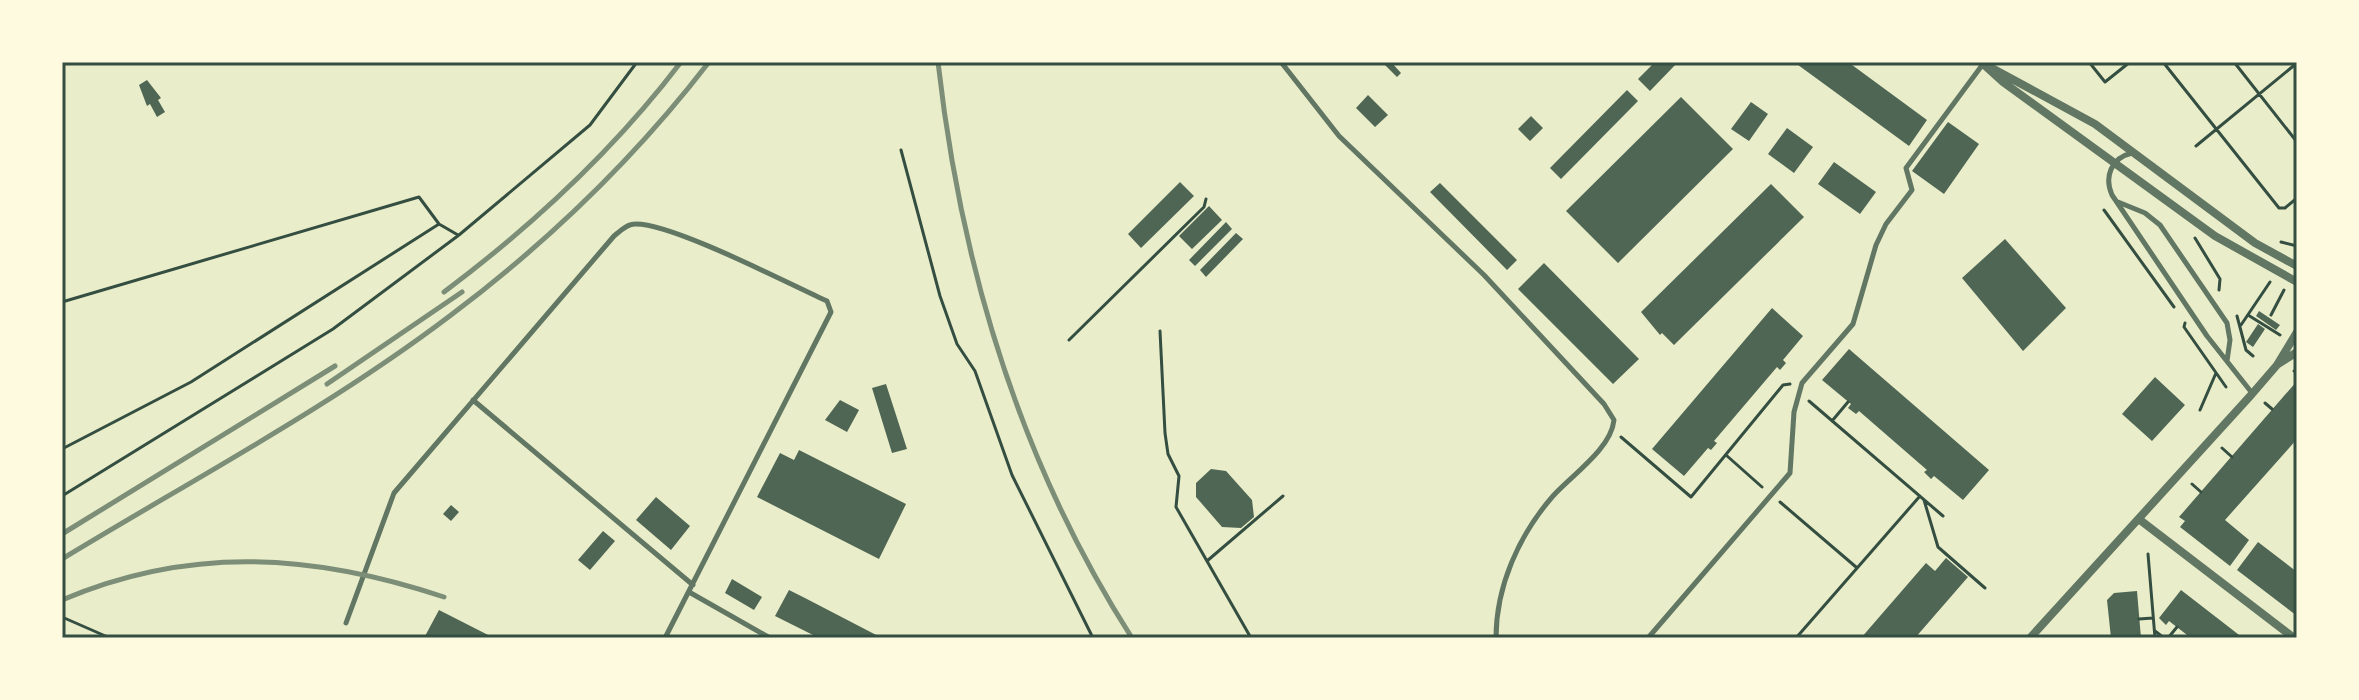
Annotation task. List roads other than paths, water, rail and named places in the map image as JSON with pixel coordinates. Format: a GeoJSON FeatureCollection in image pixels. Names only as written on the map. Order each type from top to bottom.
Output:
{"type":"FeatureCollection","features":[{"type":"Feature","properties":{"kind":"street"},"geometry":{"type":"LineString","coordinates":[[1982,63],[2095,124],[2255,243],[2297,266]]}},
{"type":"Feature","properties":{"kind":"street"},"geometry":{"type":"LineString","coordinates":[[1982,63],[2114,164],[2215,236],[2297,282]]}},
{"type":"Feature","properties":{"kind":"street"},"geometry":{"type":"LineString","coordinates":[[2030,638],[2252,394],[2277,365],[2297,332]]}},
{"type":"Feature","properties":{"kind":"street"},"geometry":{"type":"LineString","coordinates":[[2277,365],[2297,352]]}},
{"type":"Feature","properties":{"kind":"street"},"geometry":{"type":"LineString","coordinates":[[2140,520],[2294,638]]}},
{"type":"Feature","properties":{"kind":"lane"},"geometry":{"type":"LineString","coordinates":[[1281,62],[1339,136],[1484,275],[1604,404],[1614,420],[1613,431],[1551,498],[1528,531],[1503,586],[1496,638]]}},
{"type":"Feature","properties":{"kind":"lane"},"geometry":{"type":"LineString","coordinates":[[1648,638],[1790,473],[1802,383],[1853,324],[1876,245],[1886,224],[1912,190],[1906,168],[1982,63]]}},
{"type":"Feature","properties":{"kind":"lane"},"geometry":{"type":"LineString","coordinates":[[2139,154],[2126,154],[2114,164],[2107,182],[2116,202],[2252,394]]}},
{"type":"Feature","properties":{"kind":"lane"},"geometry":{"type":"LineString","coordinates":[[2116,202],[2145,213],[2162,228],[2227,323],[2230,340],[2227,362]]}},
{"type":"Feature","properties":{"kind":"lane"},"geometry":{"type":"LineString","coordinates":[[346,623],[394,493],[614,236],[631,224],[657,226],[827,301],[831,312],[665,638]]}},
{"type":"Feature","properties":{"kind":"lane"},"geometry":{"type":"LineString","coordinates":[[473,400],[693,585]]}},
{"type":"Feature","properties":{"kind":"lane"},"geometry":{"type":"LineString","coordinates":[[689,592],[770,638]]}},
{"type":"Feature","properties":{"kind":"railway"},"geometry":{"type":"LineString","coordinates":[[444,292],[509,241],[600,156],[681,62]]}},
{"type":"Feature","properties":{"kind":"railway"},"geometry":{"type":"LineString","coordinates":[[62,559],[309,412],[451,315],[522,258],[589,197],[651,132],[709,62]]}},
{"type":"Feature","properties":{"kind":"railway"},"geometry":{"type":"LineString","coordinates":[[938,62],[962,214],[1002,361],[1027,433],[1058,503],[1092,571],[1132,638]]}},
{"type":"Feature","properties":{"kind":"railway"},"geometry":{"type":"LineString","coordinates":[[327,384],[462,292]]}},
{"type":"Feature","properties":{"kind":"railway"},"geometry":{"type":"LineString","coordinates":[[62,534],[335,366]]}},
{"type":"Feature","properties":{"kind":"railway"},"geometry":{"type":"LineString","coordinates":[[62,600],[110,582],[158,570],[253,562],[348,572],[444,597]]}}]}
